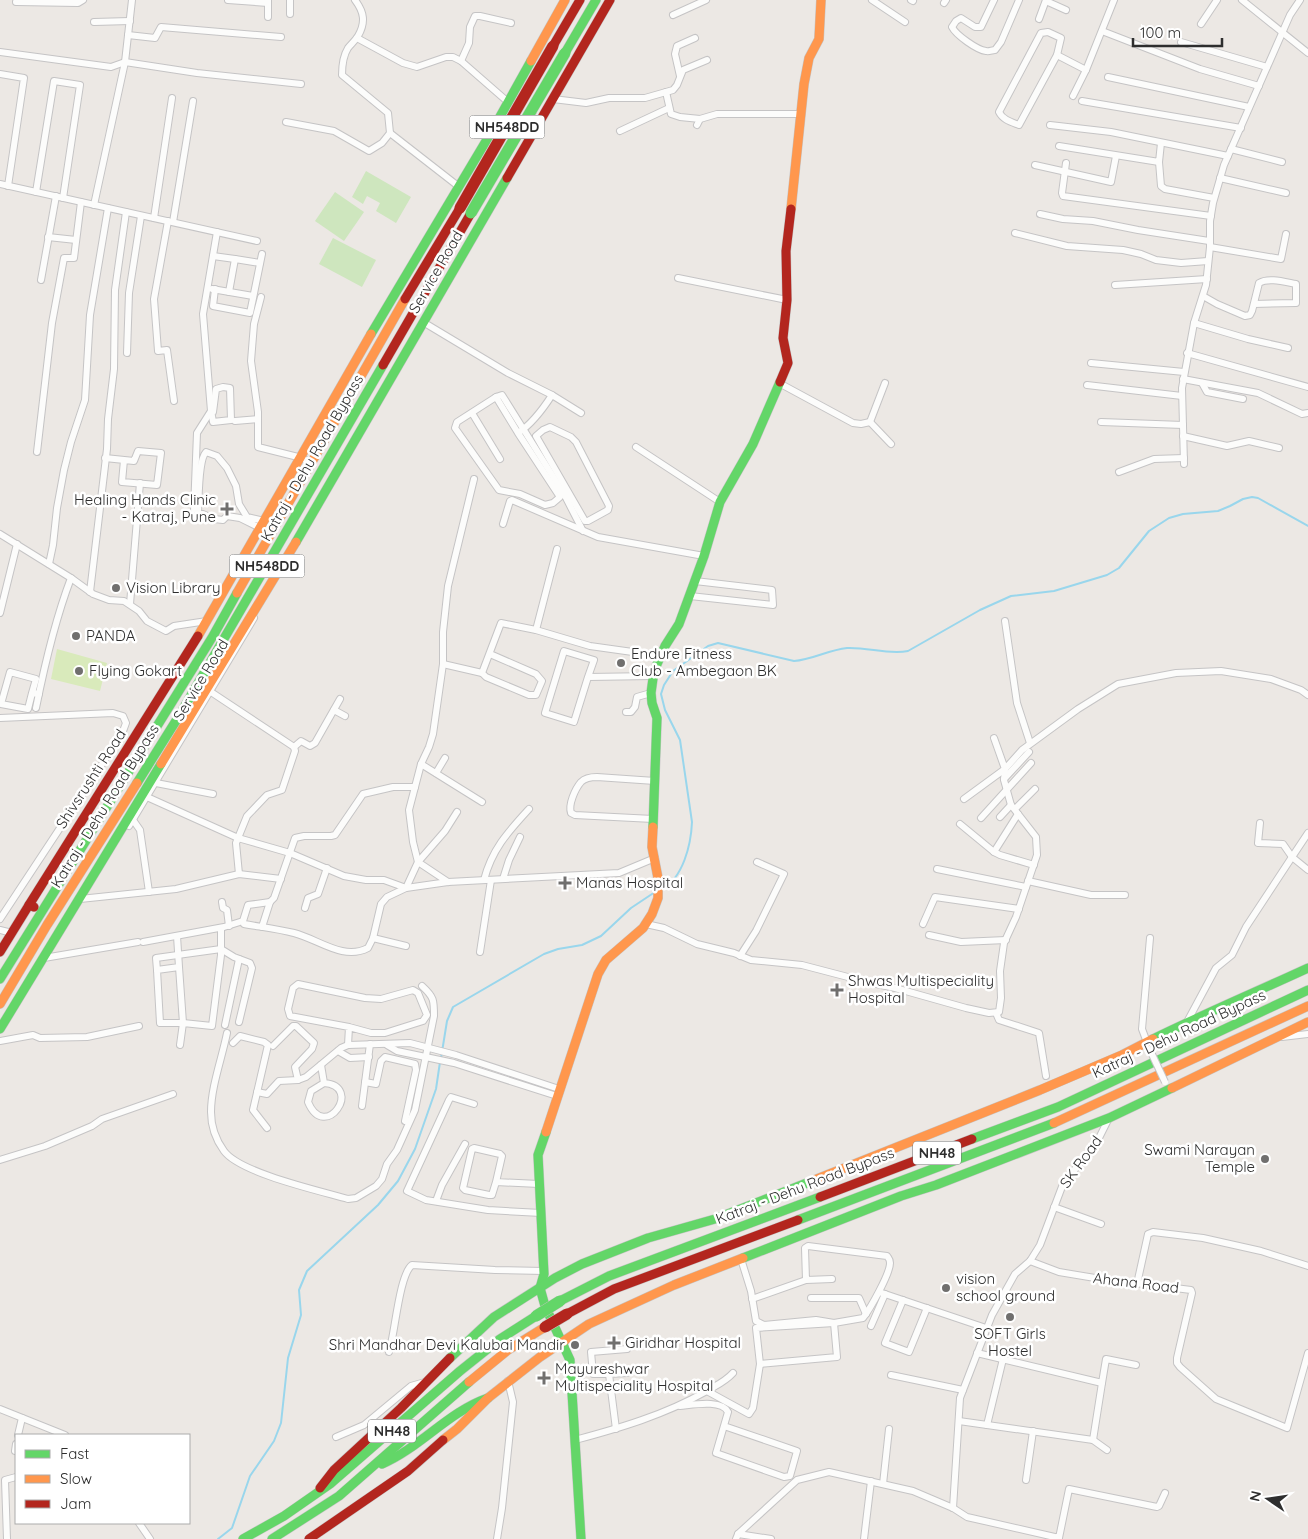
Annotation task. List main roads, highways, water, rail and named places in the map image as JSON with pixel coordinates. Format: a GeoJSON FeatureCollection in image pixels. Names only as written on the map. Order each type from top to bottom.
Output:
{"type":"FeatureCollection","features":[{"type":"Feature","properties":{"kind":"main road"},"geometry":{"type":"LineString","coordinates":[[427,251],[458,186],[509,108],[565,0]]}},
{"type":"Feature","properties":{"kind":"main road","name":"Katraj - Dehu Road Bypass"},"geometry":{"type":"LineString","coordinates":[[0,980],[213,624],[427,251],[460,208],[580,0]]}},
{"type":"Feature","properties":{"kind":"main road","name":"Katraj - Dehu Road Bypass"},"geometry":{"type":"LineString","coordinates":[[0,1004],[49,922],[179,716],[596,0]]}},
{"type":"Feature","properties":{"kind":"main road","name":"Service Road"},"geometry":{"type":"LineString","coordinates":[[0,1029],[278,571],[536,123],[610,0]]}},
{"type":"Feature","properties":{"kind":"main road"},"geometry":{"type":"LineString","coordinates":[[581,1539],[570,1360],[545,1306],[540,1288],[544,1271],[538,1156],[598,974],[606,960],[646,924],[658,898],[658,878],[652,847],[657,718],[651,693],[653,676],[661,656],[679,624],[690,596],[720,502],[753,444],[788,363],[783,338],[787,300],[786,252],[808,58],[819,40],[821,0]]}},
{"type":"Feature","properties":{"kind":"main road"},"geometry":{"type":"LineString","coordinates":[[4,942],[32,906],[213,624],[262,524],[306,460]]}},
{"type":"Feature","properties":{"kind":"main road"},"geometry":{"type":"LineString","coordinates":[[274,553],[285,559]]}},
{"type":"Feature","properties":{"kind":"main road"},"geometry":{"type":"LineString","coordinates":[[316,1494],[334,1470],[494,1317],[554,1278],[582,1264],[648,1238],[715,1219],[773,1195],[850,1167],[1148,1046],[1187,1022],[1308,968]]}},
{"type":"Feature","properties":{"kind":"main road","name":"Katraj - Dehu Road Bypass"},"geometry":{"type":"LineString","coordinates":[[316,1494],[500,1339],[560,1302],[609,1276],[1058,1107],[1308,990]]}},
{"type":"Feature","properties":{"kind":"main road","name":"Katraj - Dehu Road Bypass"},"geometry":{"type":"LineString","coordinates":[[371,1468],[508,1350],[567,1314],[614,1289],[1063,1120],[1308,1006]]}},
{"type":"Feature","properties":{"kind":"main road"},"geometry":{"type":"LineString","coordinates":[[309,1539],[408,1471],[430,1450],[457,1429],[508,1381],[563,1342],[598,1321],[674,1285],[901,1196],[936,1186],[1013,1154],[1041,1146],[1078,1129],[1109,1118],[1167,1086],[1308,1022]]}},
{"type":"Feature","properties":{"kind":"main road"},"geometry":{"type":"LineString","coordinates":[[371,1468],[397,1458],[451,1416],[476,1401],[488,1398]]}},
{"type":"Feature","properties":{"kind":"main road","name":"NH48"},"geometry":{"type":"LineString","coordinates":[[272,1539],[339,1496],[371,1468]]}},
{"type":"Feature","properties":{"kind":"main road","name":"NH48"},"geometry":{"type":"LineString","coordinates":[[243,1539],[284,1516],[316,1494]]}},
{"type":"Feature","properties":{"kind":"waterway"},"geometry":{"type":"LineString","coordinates":[[662,889],[669,884],[680,869],[688,850],[692,822],[680,740],[665,710],[661,694],[664,685],[673,671],[708,646],[718,643],[794,661],[847,648],[893,652],[908,651],[980,610],[1011,596],[1054,591],[1107,575],[1119,568],[1149,531],[1169,518],[1183,514],[1218,511],[1243,499],[1252,497],[1258,498],[1308,526]]}},
{"type":"Feature","properties":{"kind":"waterway"},"geometry":{"type":"LineString","coordinates":[[441,1058],[447,1021],[453,1007],[544,954],[558,949],[582,945],[601,936],[631,908],[655,892]]}},
{"type":"Feature","properties":{"kind":"waterway"},"geometry":{"type":"LineString","coordinates":[[218,1539],[232,1528],[250,1476],[274,1441],[281,1423],[288,1358],[301,1315],[299,1290],[307,1271],[378,1205],[398,1181],[415,1149],[436,1089],[440,1062]]}},
{"type":"Feature","properties":{"kind":"tunnel"},"geometry":{"type":"LineString","coordinates":[[515,106],[536,118]]}},
{"type":"Feature","properties":{"kind":"tunnel"},"geometry":{"type":"LineString","coordinates":[[511,114],[532,126]]}},
{"type":"Feature","properties":{"kind":"place","name":"Healing Hands Clinic - Katraj, Pune"},"geometry":{"type":"Point","coordinates":[227,509]}},
{"type":"Feature","properties":{"kind":"place","name":"Vision Library"},"geometry":{"type":"Point","coordinates":[116,588]}},
{"type":"Feature","properties":{"kind":"place","name":"PANDA"},"geometry":{"type":"Point","coordinates":[76,636]}},
{"type":"Feature","properties":{"kind":"place","name":"Endure Fitness Club - Ambegaon BK"},"geometry":{"type":"Point","coordinates":[621,663]}},
{"type":"Feature","properties":{"kind":"place","name":"Flying Gokart"},"geometry":{"type":"Point","coordinates":[79,671]}},
{"type":"Feature","properties":{"kind":"place","name":"Manas Hospital"},"geometry":{"type":"Point","coordinates":[565,883]}},
{"type":"Feature","properties":{"kind":"place","name":"Shwas Multispeciality Hospital"},"geometry":{"type":"Point","coordinates":[837,990]}},
{"type":"Feature","properties":{"kind":"place","name":"Swami Narayan Temple"},"geometry":{"type":"Point","coordinates":[1265,1159]}},
{"type":"Feature","properties":{"kind":"place","name":"vision school ground"},"geometry":{"type":"Point","coordinates":[946,1288]}},
{"type":"Feature","properties":{"kind":"place","name":"SOFT Girls Hostel"},"geometry":{"type":"Point","coordinates":[1010,1317]}},
{"type":"Feature","properties":{"kind":"place","name":"Giridhar Hospital"},"geometry":{"type":"Point","coordinates":[614,1343]}},
{"type":"Feature","properties":{"kind":"place","name":"Shri Mandhar Devi Kalubai Mandir"},"geometry":{"type":"Point","coordinates":[575,1345]}},
{"type":"Feature","properties":{"kind":"place","name":"Mayureshwar Multispeciality Hospital"},"geometry":{"type":"Point","coordinates":[544,1378]}}]}
